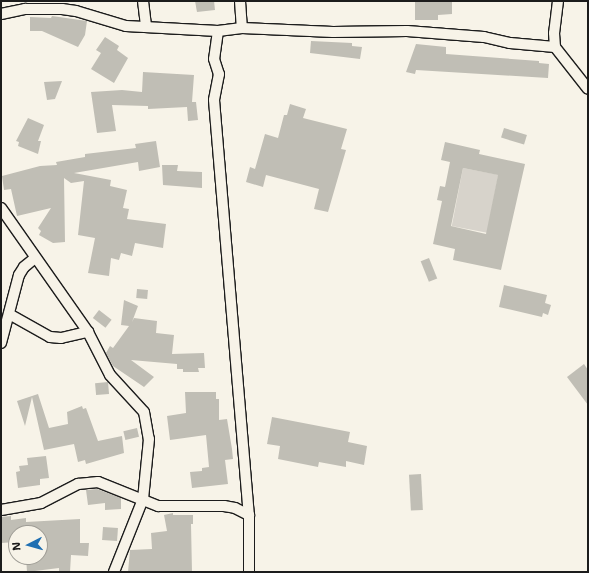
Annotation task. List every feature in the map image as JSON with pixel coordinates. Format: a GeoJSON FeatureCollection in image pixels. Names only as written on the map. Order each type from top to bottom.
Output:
{"type":"FeatureCollection","features":[{"type":"Feature","properties":{"kind":"street"},"geometry":{"type":"LineString","coordinates":[[143,1],[146,27]]}},
{"type":"Feature","properties":{"kind":"street"},"geometry":{"type":"LineString","coordinates":[[240,1],[242,28]]}},
{"type":"Feature","properties":{"kind":"street"},"geometry":{"type":"LineString","coordinates":[[558,1],[554,32],[555,47],[588,89]]}},
{"type":"Feature","properties":{"kind":"street"},"geometry":{"type":"LineString","coordinates":[[1,14],[25,9],[62,9],[76,11],[126,26],[218,31],[242,28],[332,32],[407,31],[484,37],[510,43],[555,47]]}},
{"type":"Feature","properties":{"kind":"street"},"geometry":{"type":"LineString","coordinates":[[218,31],[214,59],[219,74],[214,100],[249,515],[249,572]]}},
{"type":"Feature","properties":{"kind":"street"},"geometry":{"type":"LineString","coordinates":[[1,208],[88,332],[110,375],[144,412],[149,439],[144,499],[114,572]]}},
{"type":"Feature","properties":{"kind":"street"},"geometry":{"type":"LineString","coordinates":[[1,343],[19,275],[24,267],[35,258]]}},
{"type":"Feature","properties":{"kind":"street"},"geometry":{"type":"LineString","coordinates":[[9,314],[50,337],[61,338],[88,332]]}},
{"type":"Feature","properties":{"kind":"street"},"geometry":{"type":"LineString","coordinates":[[1,510],[42,503],[72,486],[86,483],[110,485],[163,507],[224,506],[235,508],[249,515]]}},
{"type":"Feature","properties":{"kind":"shaded area"},"geometry":{"type":"Polygon","coordinates":[[[463,168],[498,175],[487,233],[452,226],[463,168]]]}},
{"type":"Feature","properties":{"kind":"building"},"geometry":{"type":"Polygon","coordinates":[[[195,1],[214,1],[215,10],[197,12],[195,1]]]}},
{"type":"Feature","properties":{"kind":"building"},"geometry":{"type":"Polygon","coordinates":[[[415,1],[452,1],[452,14],[438,15],[438,20],[415,20],[415,1]]]}},
{"type":"Feature","properties":{"kind":"building"},"geometry":{"type":"Polygon","coordinates":[[[52,16],[87,21],[85,35],[78,47],[42,31],[30,31],[30,17],[51,18],[52,16]]]}},
{"type":"Feature","properties":{"kind":"building"},"geometry":{"type":"Polygon","coordinates":[[[105,37],[119,46],[117,50],[128,58],[114,83],[91,69],[101,53],[96,50],[105,37]]]}},
{"type":"Feature","properties":{"kind":"building"},"geometry":{"type":"Polygon","coordinates":[[[311,41],[352,43],[352,46],[362,47],[360,59],[310,53],[311,41]]]}},
{"type":"Feature","properties":{"kind":"building"},"geometry":{"type":"Polygon","coordinates":[[[416,44],[446,47],[446,54],[539,61],[539,63],[549,64],[548,78],[416,70],[415,74],[406,72],[416,44]]]}},
{"type":"Feature","properties":{"kind":"building"},"geometry":{"type":"Polygon","coordinates":[[[143,72],[194,75],[192,102],[196,102],[198,120],[188,121],[187,107],[148,109],[148,106],[112,105],[116,131],[97,133],[91,92],[122,90],[142,92],[143,72]]]}},
{"type":"Feature","properties":{"kind":"building"},"geometry":{"type":"Polygon","coordinates":[[[62,81],[55,99],[47,100],[44,82],[62,81]]]}},
{"type":"Feature","properties":{"kind":"building"},"geometry":{"type":"Polygon","coordinates":[[[290,104],[306,109],[303,118],[347,129],[341,149],[346,150],[328,212],[314,209],[319,189],[266,175],[263,187],[246,182],[250,167],[255,169],[265,134],[278,138],[284,115],[287,115],[290,104]]]}},
{"type":"Feature","properties":{"kind":"building"},"geometry":{"type":"Polygon","coordinates":[[[28,118],[44,125],[38,141],[41,141],[38,154],[18,146],[19,142],[16,141],[28,118]]]}},
{"type":"Feature","properties":{"kind":"building"},"geometry":{"type":"Polygon","coordinates":[[[504,128],[527,135],[524,145],[501,138],[504,128]]]}},
{"type":"Feature","properties":{"kind":"building"},"geometry":{"type":"Polygon","coordinates":[[[156,141],[160,167],[139,171],[138,162],[74,173],[111,180],[110,186],[127,190],[123,208],[129,209],[127,219],[166,224],[163,248],[135,243],[132,256],[121,253],[119,260],[111,258],[109,276],[88,273],[95,238],[78,235],[84,181],[71,183],[64,178],[65,242],[53,243],[39,235],[41,231],[38,228],[51,208],[17,216],[11,189],[4,190],[2,176],[40,166],[57,165],[56,162],[85,157],[85,154],[136,148],[135,144],[156,141]]]}},
{"type":"Feature","properties":{"kind":"building"},"geometry":{"type":"Polygon","coordinates":[[[445,142],[480,150],[479,154],[525,164],[501,270],[453,260],[455,249],[433,244],[442,201],[437,200],[440,186],[445,187],[450,162],[441,160],[445,142]],[[463,168],[451,226],[486,234],[498,175],[463,168]]]}},
{"type":"Feature","properties":{"kind":"building"},"geometry":{"type":"Polygon","coordinates":[[[162,165],[178,165],[177,171],[202,172],[202,188],[163,185],[162,165]]]}},
{"type":"Feature","properties":{"kind":"building"},"geometry":{"type":"Polygon","coordinates":[[[429,258],[437,278],[429,282],[421,261],[429,258]]]}},
{"type":"Feature","properties":{"kind":"building"},"geometry":{"type":"Polygon","coordinates":[[[504,285],[547,295],[545,303],[551,305],[548,315],[543,313],[542,317],[499,307],[504,285]]]}},
{"type":"Feature","properties":{"kind":"building"},"geometry":{"type":"Polygon","coordinates":[[[137,289],[148,290],[147,299],[136,298],[137,289]]]}},
{"type":"Feature","properties":{"kind":"building"},"geometry":{"type":"Polygon","coordinates":[[[124,300],[138,306],[132,322],[134,318],[157,321],[156,333],[174,335],[172,354],[204,353],[205,368],[198,368],[199,372],[183,372],[183,369],[177,369],[177,364],[131,360],[154,377],[144,387],[113,366],[106,353],[110,346],[113,348],[129,326],[121,325],[124,300]]]}},
{"type":"Feature","properties":{"kind":"building"},"geometry":{"type":"Polygon","coordinates":[[[99,310],[112,320],[105,328],[93,318],[99,310]]]}},
{"type":"Feature","properties":{"kind":"building"},"geometry":{"type":"Polygon","coordinates":[[[584,364],[588,370],[588,405],[567,377],[584,364]]]}},
{"type":"Feature","properties":{"kind":"building"},"geometry":{"type":"Polygon","coordinates":[[[108,382],[109,394],[96,395],[95,383],[108,382]]]}},
{"type":"Feature","properties":{"kind":"building"},"geometry":{"type":"Polygon","coordinates":[[[185,392],[216,392],[216,399],[219,399],[219,420],[227,419],[232,449],[233,459],[225,460],[228,484],[192,488],[190,472],[202,471],[202,468],[209,467],[206,435],[170,440],[167,416],[186,413],[185,392]]]}},
{"type":"Feature","properties":{"kind":"building"},"geometry":{"type":"Polygon","coordinates":[[[38,394],[49,428],[68,424],[67,412],[82,406],[83,409],[86,408],[98,441],[122,436],[124,453],[86,464],[85,460],[78,462],[74,444],[44,450],[32,397],[25,426],[17,401],[38,394]]]}},
{"type":"Feature","properties":{"kind":"building"},"geometry":{"type":"Polygon","coordinates":[[[272,417],[350,432],[348,442],[367,446],[364,465],[346,461],[346,467],[319,462],[318,467],[278,459],[280,446],[267,444],[272,417]]]}},
{"type":"Feature","properties":{"kind":"building"},"geometry":{"type":"Polygon","coordinates":[[[137,428],[139,437],[125,440],[123,431],[137,428]]]}},
{"type":"Feature","properties":{"kind":"building"},"geometry":{"type":"Polygon","coordinates":[[[46,456],[49,478],[40,479],[40,485],[18,488],[16,472],[20,471],[19,466],[28,465],[27,458],[46,456]]]}},
{"type":"Feature","properties":{"kind":"building"},"geometry":{"type":"Polygon","coordinates":[[[421,474],[423,510],[411,511],[409,475],[421,474]]]}},
{"type":"Feature","properties":{"kind":"building"},"geometry":{"type":"Polygon","coordinates":[[[97,489],[121,498],[121,509],[105,510],[105,503],[88,505],[86,490],[97,489]]]}},
{"type":"Feature","properties":{"kind":"building"},"geometry":{"type":"Polygon","coordinates":[[[173,513],[173,515],[193,515],[193,524],[191,524],[192,572],[128,572],[130,550],[152,549],[151,533],[167,531],[164,515],[173,513]]]}},
{"type":"Feature","properties":{"kind":"building"},"geometry":{"type":"Polygon","coordinates":[[[11,516],[11,520],[26,518],[26,522],[80,519],[80,543],[89,543],[88,556],[71,555],[70,572],[59,572],[59,568],[27,572],[27,565],[48,565],[48,525],[8,525],[8,543],[1,543],[1,517],[11,516]]]}},
{"type":"Feature","properties":{"kind":"building"},"geometry":{"type":"Polygon","coordinates":[[[103,527],[118,528],[117,541],[102,540],[103,527]]]}}]}
